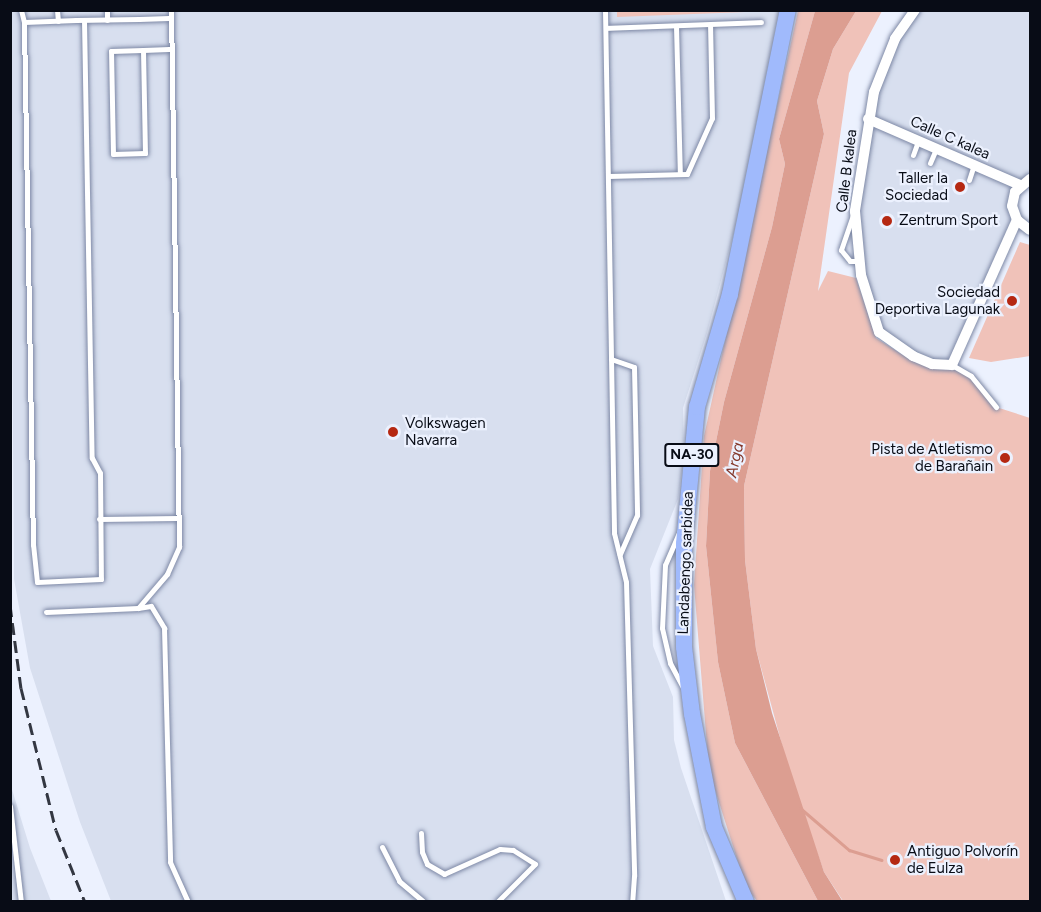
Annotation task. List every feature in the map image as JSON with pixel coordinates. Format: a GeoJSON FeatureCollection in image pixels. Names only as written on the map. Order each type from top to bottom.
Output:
{"type":"FeatureCollection","features":[{"type":"Feature","properties":{"kind":"highway","name":"Landabengo sarbidea"},"geometry":{"type":"LineString","coordinates":[[746,902],[714,827],[689,695],[683,624],[686,522],[697,407],[729,294],[788,10]]}},
{"type":"Feature","properties":{"kind":"street","name":"Calle B kalea"},"geometry":{"type":"LineString","coordinates":[[915,10],[895,39],[868,119],[855,211],[860,261],[866,297],[879,332],[913,356],[932,364],[952,365]]}},
{"type":"Feature","properties":{"kind":"street","name":"Calle C kalea"},"geometry":{"type":"LineString","coordinates":[[868,119],[1020,185]]}},
{"type":"Feature","properties":{"kind":"street"},"geometry":{"type":"LineString","coordinates":[[952,365],[1017,220],[1012,199],[1020,185],[1030,179]]}},
{"type":"Feature","properties":{"kind":"street"},"geometry":{"type":"LineString","coordinates":[[1017,220],[1030,230]]}},
{"type":"Feature","properties":{"kind":"lane"},"geometry":{"type":"LineString","coordinates":[[21,10],[24,22],[33,545],[37,582],[102,579],[99,519],[100,473],[93,458],[84,20]]}},
{"type":"Feature","properties":{"kind":"lane"},"geometry":{"type":"LineString","coordinates":[[57,10],[58,21]]}},
{"type":"Feature","properties":{"kind":"lane"},"geometry":{"type":"LineString","coordinates":[[107,10],[107,20]]}},
{"type":"Feature","properties":{"kind":"lane"},"geometry":{"type":"LineString","coordinates":[[139,10],[139,19]]}},
{"type":"Feature","properties":{"kind":"lane"},"geometry":{"type":"LineString","coordinates":[[138,608],[167,574],[178,547],[169,50],[171,10]]}},
{"type":"Feature","properties":{"kind":"lane"},"geometry":{"type":"LineString","coordinates":[[605,10],[614,533],[626,582],[634,876],[632,902]]}},
{"type":"Feature","properties":{"kind":"lane"},"geometry":{"type":"LineString","coordinates":[[24,22],[169,18]]}},
{"type":"Feature","properties":{"kind":"lane"},"geometry":{"type":"LineString","coordinates":[[606,28],[710,26],[761,22]]}},
{"type":"Feature","properties":{"kind":"lane"},"geometry":{"type":"LineString","coordinates":[[676,26],[680,174]]}},
{"type":"Feature","properties":{"kind":"lane"},"geometry":{"type":"LineString","coordinates":[[608,176],[687,174],[712,118],[710,26]]}},
{"type":"Feature","properties":{"kind":"lane"},"geometry":{"type":"LineString","coordinates":[[143,50],[145,153],[113,154],[111,51],[143,50],[169,50]]}},
{"type":"Feature","properties":{"kind":"lane"},"geometry":{"type":"LineString","coordinates":[[912,155],[918,141]]}},
{"type":"Feature","properties":{"kind":"lane"},"geometry":{"type":"LineString","coordinates":[[930,163],[936,148]]}},
{"type":"Feature","properties":{"kind":"lane"},"geometry":{"type":"LineString","coordinates":[[969,180],[974,165]]}},
{"type":"Feature","properties":{"kind":"lane"},"geometry":{"type":"LineString","coordinates":[[855,211],[841,250],[850,261],[860,261]]}},
{"type":"Feature","properties":{"kind":"lane"},"geometry":{"type":"LineString","coordinates":[[611,359],[634,366],[637,515],[619,556]]}},
{"type":"Feature","properties":{"kind":"lane"},"geometry":{"type":"LineString","coordinates":[[952,365],[971,376],[996,407]]}},
{"type":"Feature","properties":{"kind":"lane"},"geometry":{"type":"LineString","coordinates":[[99,519],[178,518]]}},
{"type":"Feature","properties":{"kind":"lane"},"geometry":{"type":"LineString","coordinates":[[46,612],[151,606],[164,628],[170,862],[188,902]]}},
{"type":"Feature","properties":{"kind":"lane"},"geometry":{"type":"LineString","coordinates":[[10,806],[21,902]]}},
{"type":"Feature","properties":{"kind":"lane"},"geometry":{"type":"LineString","coordinates":[[421,833],[427,864],[444,873],[500,849],[513,850],[535,864],[497,902]]}},
{"type":"Feature","properties":{"kind":"lane"},"geometry":{"type":"LineString","coordinates":[[382,847],[399,881],[424,902]]}},
{"type":"Feature","properties":{"kind":"shaded area"},"geometry":{"type":"Polygon","coordinates":[[[617,10],[770,10],[770,11],[617,17],[617,10]]]}},
{"type":"Feature","properties":{"kind":"shaded area"},"geometry":{"type":"Polygon","coordinates":[[[10,11],[793,11],[707,333],[683,408],[684,456],[678,499],[650,569],[653,646],[673,697],[674,740],[681,768],[726,901],[111,901],[80,822],[30,668],[14,579],[10,11]]]}},
{"type":"Feature","properties":{"kind":"shaded area"},"geometry":{"type":"Polygon","coordinates":[[[798,11],[815,11],[779,139],[785,164],[772,227],[724,402],[710,471],[706,546],[718,662],[735,743],[818,901],[757,901],[746,887],[709,771],[694,585],[704,436],[798,11]]]}},
{"type":"Feature","properties":{"kind":"shaded area"},"geometry":{"type":"Polygon","coordinates":[[[856,11],[882,11],[849,73],[818,291],[828,271],[856,278],[876,338],[909,359],[952,365],[971,376],[996,407],[1030,418],[1030,901],[843,901],[824,872],[791,778],[756,649],[745,560],[744,486],[824,134],[817,101],[833,49],[856,11]]]}},
{"type":"Feature","properties":{"kind":"shaded area"},"geometry":{"type":"Polygon","coordinates":[[[915,11],[1030,11],[1030,179],[1012,199],[1017,220],[952,365],[932,364],[890,343],[871,312],[855,211],[874,92],[915,11]]]}},
{"type":"Feature","properties":{"kind":"shaded area","name":"Sociedad Deportiva Lagunak"},"geometry":{"type":"Polygon","coordinates":[[[1020,242],[1030,245],[1030,356],[991,362],[969,358],[1020,242]]]}},
{"type":"Feature","properties":{"kind":"shaded area"},"geometry":{"type":"Polygon","coordinates":[[[10,783],[30,848],[51,901],[11,901],[10,783]]]}},
{"type":"Feature","properties":{"kind":"water","name":"Arga"},"geometry":{"type":"Polygon","coordinates":[[[815,11],[856,11],[833,49],[817,101],[824,134],[744,486],[745,560],[756,649],[772,713],[824,872],[843,902],[818,901],[735,743],[718,662],[706,546],[710,471],[724,402],[772,227],[785,164],[779,139],[815,11]]]}},
{"type":"Feature","properties":{"kind":"waterway"},"geometry":{"type":"LineString","coordinates":[[800,808],[849,850],[882,860]]}},
{"type":"Feature","properties":{"kind":"railway"},"geometry":{"type":"LineString","coordinates":[[10,605],[21,688],[56,830],[85,902]]}},
{"type":"Feature","properties":{"kind":"place","name":"Taller la Sociedad"},"geometry":{"type":"Point","coordinates":[960,187]}},
{"type":"Feature","properties":{"kind":"place","name":"Zentrum Sport"},"geometry":{"type":"Point","coordinates":[887,221]}},
{"type":"Feature","properties":{"kind":"place","name":"Sociedad Deportiva Lagunak"},"geometry":{"type":"Point","coordinates":[1012,301]}},
{"type":"Feature","properties":{"kind":"place","name":"Volkswagen Navarra"},"geometry":{"type":"Point","coordinates":[393,432]}},
{"type":"Feature","properties":{"kind":"place","name":"Pista de Atletismo de Barañain"},"geometry":{"type":"Point","coordinates":[1005,458]}},
{"type":"Feature","properties":{"kind":"place","name":"Antiguo Polvorín de Eulza"},"geometry":{"type":"Point","coordinates":[895,860]}}]}
